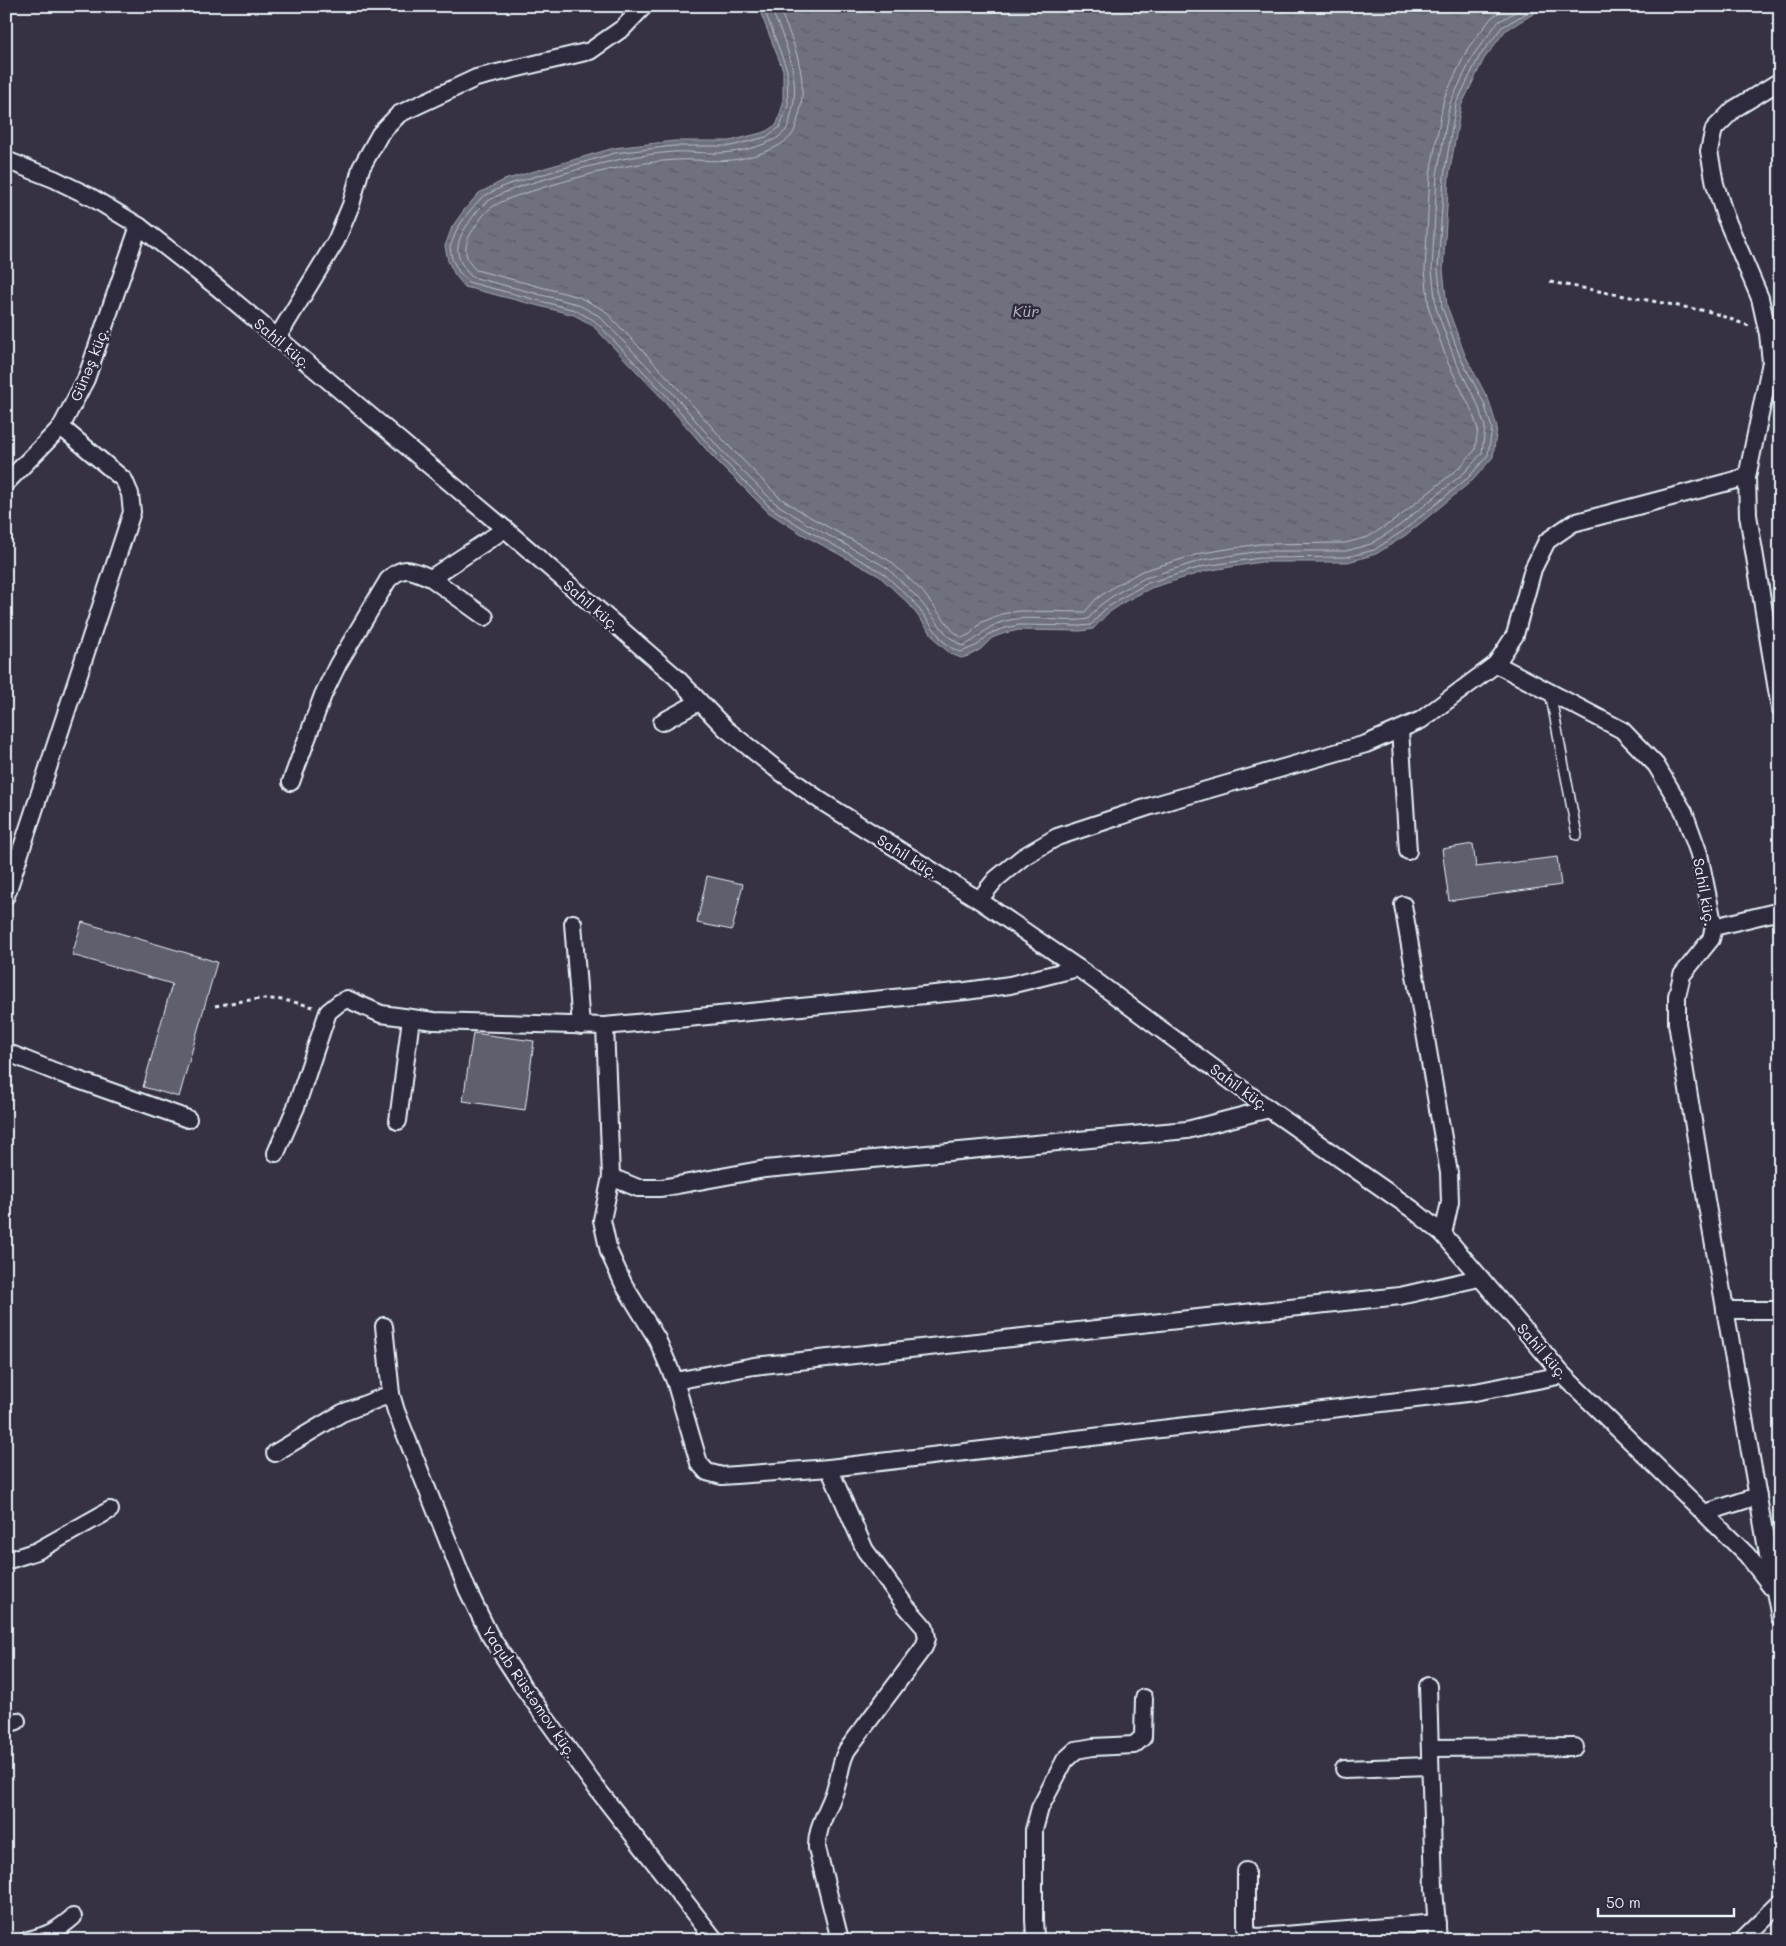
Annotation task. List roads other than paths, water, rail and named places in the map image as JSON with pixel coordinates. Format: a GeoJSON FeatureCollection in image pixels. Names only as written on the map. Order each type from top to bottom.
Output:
{"type":"FeatureCollection","features":[{"type":"Feature","properties":{"kind":"street"},"geometry":{"type":"LineString","coordinates":[[277,338],[336,242],[351,205],[361,168],[370,151],[380,134],[398,114],[476,78],[590,52],[622,28],[644,6]]}},
{"type":"Feature","properties":{"kind":"street"},"geometry":{"type":"LineString","coordinates":[[1780,82],[1734,109],[1714,129],[1709,151],[1715,184],[1725,216],[1760,298],[1775,365],[1747,477],[1748,515],[1780,708]]}},
{"type":"Feature","properties":{"kind":"street","name":"Sahil küç."},"geometry":{"type":"LineString","coordinates":[[6,160],[91,197],[139,226],[217,287],[505,529],[676,677],[726,729],[782,774],[821,801],[979,900],[1078,968],[1269,1109],[1412,1209],[1443,1234],[1563,1375],[1747,1555],[1775,1591]]}},
{"type":"Feature","properties":{"kind":"street","name":"Günəş küç."},"geometry":{"type":"LineString","coordinates":[[6,483],[62,427],[86,378],[139,226]]}},
{"type":"Feature","properties":{"kind":"street"},"geometry":{"type":"LineString","coordinates":[[6,896],[132,512],[130,494],[124,480],[62,427]]}},
{"type":"Feature","properties":{"kind":"street"},"geometry":{"type":"LineString","coordinates":[[979,900],[996,879],[1023,857],[1057,837],[1151,806],[1366,744],[1421,720],[1496,664],[1515,635],[1533,569],[1547,541],[1573,523],[1747,477]]}},
{"type":"Feature","properties":{"kind":"street"},"geometry":{"type":"LineString","coordinates":[[431,578],[505,529]]}},
{"type":"Feature","properties":{"kind":"street"},"geometry":{"type":"LineString","coordinates":[[291,782],[323,695],[338,664],[388,580],[396,572],[410,569],[431,578],[484,617]]}},
{"type":"Feature","properties":{"kind":"street","name":"Sahil küç."},"geometry":{"type":"LineString","coordinates":[[1496,664],[1622,730],[1656,766],[1684,812],[1699,854],[1714,927],[1711,939],[1682,974],[1677,996],[1678,1023],[1725,1310],[1780,1618]]}},
{"type":"Feature","properties":{"kind":"street"},"geometry":{"type":"LineString","coordinates":[[662,722],[699,702]]}},
{"type":"Feature","properties":{"kind":"street"},"geometry":{"type":"LineString","coordinates":[[1400,730],[1408,851]]}},
{"type":"Feature","properties":{"kind":"street"},"geometry":{"type":"LineString","coordinates":[[1403,906],[1449,1173],[1450,1202],[1443,1234]]}},
{"type":"Feature","properties":{"kind":"street"},"geometry":{"type":"LineString","coordinates":[[1714,927],[1780,911]]}},
{"type":"Feature","properties":{"kind":"street"},"geometry":{"type":"LineString","coordinates":[[573,923],[581,1026]]}},
{"type":"Feature","properties":{"kind":"street"},"geometry":{"type":"LineString","coordinates":[[276,1154],[296,1107],[328,1012],[347,999],[382,1014],[434,1021],[605,1026],[966,991],[1010,985],[1078,968]]}},
{"type":"Feature","properties":{"kind":"street"},"geometry":{"type":"LineString","coordinates":[[398,1120],[411,1018]]}},
{"type":"Feature","properties":{"kind":"street"},"geometry":{"type":"LineString","coordinates":[[605,1026],[611,1178],[602,1220],[608,1252],[624,1286],[658,1339],[675,1381],[699,1463],[707,1472],[722,1476],[829,1468],[1475,1392],[1563,1375]]}},
{"type":"Feature","properties":{"kind":"street"},"geometry":{"type":"LineString","coordinates":[[6,1052],[188,1119]]}},
{"type":"Feature","properties":{"kind":"street"},"geometry":{"type":"LineString","coordinates":[[611,1178],[638,1188],[661,1188],[765,1169],[1187,1130],[1269,1109]]}},
{"type":"Feature","properties":{"kind":"street"},"geometry":{"type":"LineString","coordinates":[[675,1381],[754,1366],[1400,1296],[1479,1278]]}},
{"type":"Feature","properties":{"kind":"street"},"geometry":{"type":"LineString","coordinates":[[1725,1310],[1780,1310]]}},
{"type":"Feature","properties":{"kind":"street","name":"Yaqub Rüstəmov küç."},"geometry":{"type":"LineString","coordinates":[[384,1326],[391,1394],[396,1411],[467,1589],[490,1634],[522,1685],[591,1781],[715,1940]]}},
{"type":"Feature","properties":{"kind":"street"},"geometry":{"type":"LineString","coordinates":[[275,1453],[342,1413],[391,1394]]}},
{"type":"Feature","properties":{"kind":"street"},"geometry":{"type":"LineString","coordinates":[[829,1468],[865,1550],[905,1605],[925,1628],[927,1638],[924,1647],[840,1762],[838,1784],[816,1835],[817,1848],[840,1940]]}},
{"type":"Feature","properties":{"kind":"street"},"geometry":{"type":"LineString","coordinates":[[1705,1513],[1758,1496]]}},
{"type":"Feature","properties":{"kind":"street"},"geometry":{"type":"LineString","coordinates":[[6,1560],[37,1551],[110,1510]]}},
{"type":"Feature","properties":{"kind":"street"},"geometry":{"type":"LineString","coordinates":[[1246,1871],[1246,1926],[1248,1935],[1258,1937],[1438,1932],[1428,1686]]}},
{"type":"Feature","properties":{"kind":"street"},"geometry":{"type":"LineString","coordinates":[[1032,1940],[1036,1936],[1034,1920],[1034,1830],[1040,1808],[1065,1760],[1076,1750],[1093,1747],[1134,1745],[1142,1737],[1144,1698]]}},
{"type":"Feature","properties":{"kind":"street"},"geometry":{"type":"LineString","coordinates":[[1430,1748],[1575,1747]]}},
{"type":"Feature","properties":{"kind":"street"},"geometry":{"type":"LineString","coordinates":[[1344,1769],[1430,1766]]}},
{"type":"Feature","properties":{"kind":"street"},"geometry":{"type":"LineString","coordinates":[[1743,1939],[1780,1903]]}},
{"type":"Feature","properties":{"kind":"street"},"geometry":{"type":"LineString","coordinates":[[28,1940],[48,1935],[73,1917]]}},
{"type":"Feature","properties":{"kind":"lane"},"geometry":{"type":"LineString","coordinates":[[1550,692],[1577,835]]}},
{"type":"Feature","properties":{"kind":"water","name":"Kür"},"geometry":{"type":"Polygon","coordinates":[[[758,6],[1546,6],[1505,31],[1484,59],[1461,106],[1449,176],[1443,270],[1447,306],[1465,355],[1489,401],[1497,427],[1493,457],[1473,480],[1406,535],[1376,554],[1348,562],[1261,562],[1206,571],[1151,588],[1126,601],[1107,614],[1093,629],[1081,631],[1019,630],[992,638],[981,649],[969,656],[961,658],[951,654],[939,644],[909,604],[879,576],[800,533],[768,512],[711,455],[660,396],[592,325],[574,315],[465,287],[455,275],[448,261],[445,246],[452,227],[479,193],[504,180],[614,148],[674,141],[730,141],[765,132],[777,124],[783,104],[783,70],[758,6]]]}}]}
